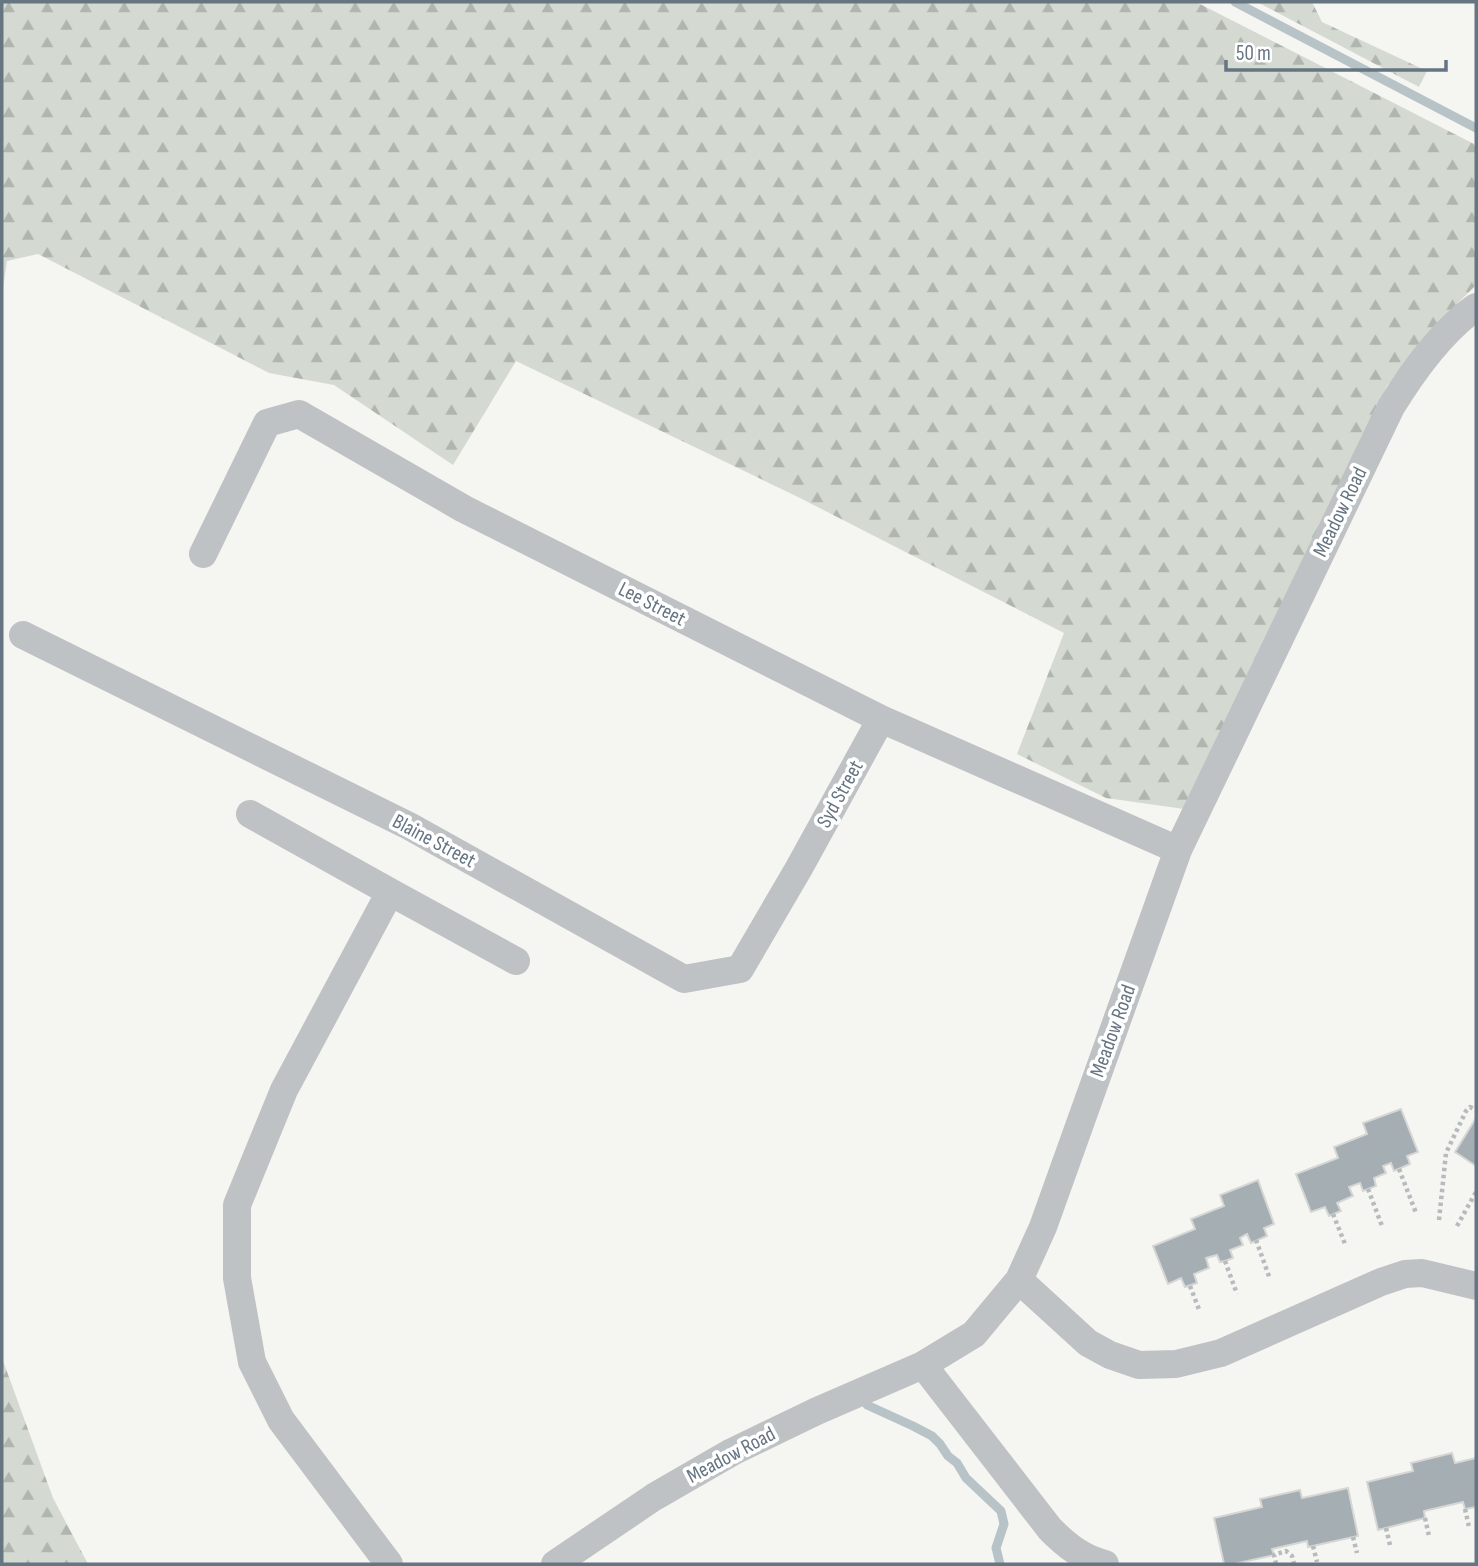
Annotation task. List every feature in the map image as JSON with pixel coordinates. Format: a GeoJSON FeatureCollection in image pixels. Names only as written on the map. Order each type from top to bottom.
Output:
{"type":"FeatureCollection","features":[{"type":"Feature","properties":{"kind":"street","name":"Meadow Road"},"geometry":{"type":"LineString","coordinates":[[555,1564],[654,1497],[732,1452],[923,1365],[974,1334],[1019,1280],[1043,1227],[1178,850],[1391,407],[1411,374],[1465,314],[1476,307]]}},
{"type":"Feature","properties":{"kind":"street","name":"Lee Street"},"geometry":{"type":"LineString","coordinates":[[204,554],[267,423],[299,414],[464,509],[881,719],[1178,850]]}},
{"type":"Feature","properties":{"kind":"street","name":"Blaine Street"},"geometry":{"type":"LineString","coordinates":[[23,635],[409,827],[684,979],[740,969],[799,868]]}},
{"type":"Feature","properties":{"kind":"street","name":"Syd Street"},"geometry":{"type":"LineString","coordinates":[[799,868],[881,719]]}},
{"type":"Feature","properties":{"kind":"street"},"geometry":{"type":"LineString","coordinates":[[250,814],[516,961]]}},
{"type":"Feature","properties":{"kind":"street"},"geometry":{"type":"LineString","coordinates":[[389,1564],[281,1420],[251,1362],[237,1278],[237,1205],[284,1090],[390,892]]}},
{"type":"Feature","properties":{"kind":"street"},"geometry":{"type":"LineString","coordinates":[[1019,1280],[1088,1343],[1110,1355],[1139,1365],[1176,1364],[1221,1353],[1381,1282],[1405,1274],[1422,1273],[1476,1286]]}},
{"type":"Feature","properties":{"kind":"street"},"geometry":{"type":"LineString","coordinates":[[923,1365],[1050,1529],[1070,1549],[1105,1564]]}},
{"type":"Feature","properties":{"kind":"path"},"geometry":{"type":"LineString","coordinates":[[1439,1220],[1446,1153],[1466,1111],[1470,1107],[1476,1110]]}},
{"type":"Feature","properties":{"kind":"path"},"geometry":{"type":"LineString","coordinates":[[1399,1169],[1416,1213]]}},
{"type":"Feature","properties":{"kind":"path"},"geometry":{"type":"LineString","coordinates":[[1367,1189],[1382,1226]]}},
{"type":"Feature","properties":{"kind":"path"},"geometry":{"type":"LineString","coordinates":[[1457,1226],[1476,1192]]}},
{"type":"Feature","properties":{"kind":"path"},"geometry":{"type":"LineString","coordinates":[[1333,1214],[1345,1244]]}},
{"type":"Feature","properties":{"kind":"path"},"geometry":{"type":"LineString","coordinates":[[1256,1240],[1270,1279]]}},
{"type":"Feature","properties":{"kind":"path"},"geometry":{"type":"LineString","coordinates":[[1225,1261],[1237,1294]]}},
{"type":"Feature","properties":{"kind":"path"},"geometry":{"type":"LineString","coordinates":[[1190,1286],[1200,1312]]}},
{"type":"Feature","properties":{"kind":"path"},"geometry":{"type":"LineString","coordinates":[[1465,1509],[1469,1527]]}},
{"type":"Feature","properties":{"kind":"path"},"geometry":{"type":"LineString","coordinates":[[1426,1518],[1429,1536]]}},
{"type":"Feature","properties":{"kind":"path"},"geometry":{"type":"LineString","coordinates":[[1386,1528],[1390,1545]]}},
{"type":"Feature","properties":{"kind":"path"},"geometry":{"type":"LineString","coordinates":[[1353,1537],[1357,1553]]}},
{"type":"Feature","properties":{"kind":"path"},"geometry":{"type":"LineString","coordinates":[[1313,1546],[1317,1562]]}},
{"type":"Feature","properties":{"kind":"path"},"geometry":{"type":"LineString","coordinates":[[1276,1564],[1273,1555],[1286,1551],[1292,1556],[1294,1564]]}},
{"type":"Feature","properties":{"kind":"green space"},"geometry":{"type":"Polygon","coordinates":[[[2,2],[1196,2],[1476,145],[1476,285],[1434,327],[1387,386],[1184,809],[1106,798],[1017,754],[1064,633],[798,497],[516,361],[453,465],[334,385],[269,373],[38,254],[7,261],[2,295],[2,2]]]}},
{"type":"Feature","properties":{"kind":"green space"},"geometry":{"type":"Polygon","coordinates":[[[1257,2],[1312,2],[1322,22],[1427,71],[1419,87],[1257,2]]]}},
{"type":"Feature","properties":{"kind":"green space"},"geometry":{"type":"Polygon","coordinates":[[[2,1358],[53,1498],[88,1564],[2,1564],[2,1358]]]}},
{"type":"Feature","properties":{"kind":"building"},"geometry":{"type":"Polygon","coordinates":[[[1401,1109],[1418,1152],[1407,1156],[1410,1164],[1394,1171],[1391,1163],[1383,1166],[1386,1173],[1374,1178],[1376,1186],[1363,1191],[1360,1183],[1349,1187],[1353,1196],[1337,1203],[1341,1211],[1329,1216],[1325,1207],[1311,1212],[1296,1174],[1338,1158],[1334,1147],[1367,1134],[1363,1123],[1401,1109]]]}},
{"type":"Feature","properties":{"kind":"building"},"geometry":{"type":"Polygon","coordinates":[[[1476,1118],[1476,1166],[1455,1152],[1476,1118]]]}},
{"type":"Feature","properties":{"kind":"building"},"geometry":{"type":"Polygon","coordinates":[[[1258,1180],[1274,1224],[1264,1228],[1267,1236],[1251,1243],[1247,1234],[1240,1238],[1243,1245],[1230,1250],[1233,1258],[1225,1261],[1220,1262],[1217,1255],[1206,1258],[1209,1268],[1194,1274],[1197,1283],[1185,1287],[1181,1278],[1168,1284],[1153,1246],[1195,1229],[1191,1219],[1224,1206],[1220,1195],[1258,1180]]]}},
{"type":"Feature","properties":{"kind":"building"},"geometry":{"type":"Polygon","coordinates":[[[1452,1453],[1455,1463],[1476,1458],[1476,1507],[1465,1509],[1463,1502],[1424,1511],[1425,1518],[1378,1530],[1367,1482],[1413,1471],[1411,1463],[1452,1453]]]}},
{"type":"Feature","properties":{"kind":"building"},"geometry":{"type":"Polygon","coordinates":[[[1348,1488],[1358,1536],[1308,1547],[1307,1541],[1272,1549],[1274,1555],[1224,1564],[1214,1518],[1262,1507],[1260,1499],[1300,1490],[1302,1498],[1348,1488]]]}},
{"type":"Feature","properties":{"kind":"waterway"},"geometry":{"type":"LineString","coordinates":[[1235,2],[1476,128]]}},
{"type":"Feature","properties":{"kind":"waterway"},"geometry":{"type":"LineString","coordinates":[[867,1405],[932,1436],[957,1463],[966,1478],[1001,1511],[1004,1524],[996,1548],[1000,1564]]}}]}
